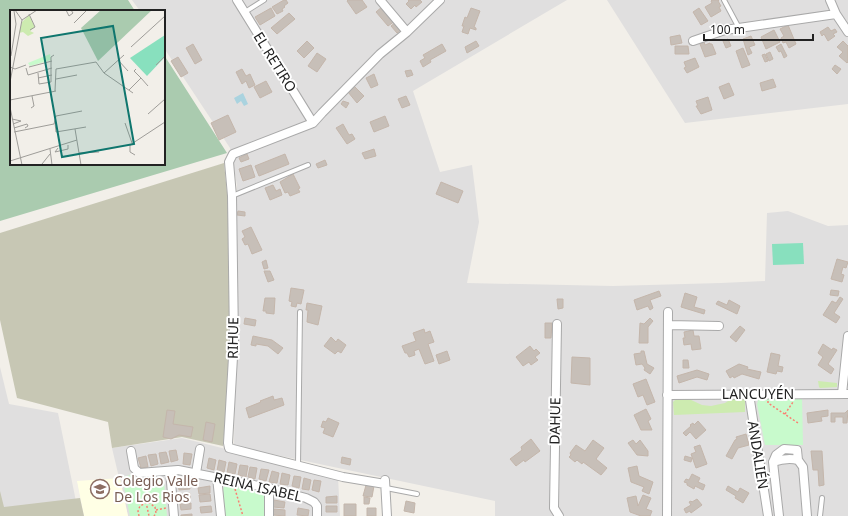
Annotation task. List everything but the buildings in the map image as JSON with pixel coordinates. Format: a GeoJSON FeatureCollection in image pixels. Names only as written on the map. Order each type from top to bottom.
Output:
{"type":"FeatureCollection","features":[{"type":"Feature","properties":{"kind":"street","name":"EL RETIRO"},"geometry":{"type":"LineString","coordinates":[[237,0],[313,123]]}},
{"type":"Feature","properties":{"kind":"street"},"geometry":{"type":"LineString","coordinates":[[380,0],[406,32]]}},
{"type":"Feature","properties":{"kind":"street"},"geometry":{"type":"LineString","coordinates":[[313,123],[380,54],[440,0]]}},
{"type":"Feature","properties":{"kind":"street"},"geometry":{"type":"LineString","coordinates":[[830,0],[836,14],[848,32]]}},
{"type":"Feature","properties":{"kind":"street"},"geometry":{"type":"LineString","coordinates":[[692,41],[717,32],[836,14]]}},
{"type":"Feature","properties":{"kind":"street","name":"RIHUE"},"geometry":{"type":"LineString","coordinates":[[313,123],[233,154],[229,162],[232,196],[234,340],[228,443],[229,448],[343,477],[385,484]]}},
{"type":"Feature","properties":{"kind":"street"},"geometry":{"type":"LineString","coordinates":[[667,516],[668,312]]}},
{"type":"Feature","properties":{"kind":"street","name":"DAHUE"},"geometry":{"type":"LineString","coordinates":[[557,324],[554,508],[559,516]]}},
{"type":"Feature","properties":{"kind":"street"},"geometry":{"type":"LineString","coordinates":[[668,326],[719,326]]}},
{"type":"Feature","properties":{"kind":"street"},"geometry":{"type":"LineString","coordinates":[[845,394],[848,336]]}},
{"type":"Feature","properties":{"kind":"street","name":"ANDALIÉN"},"geometry":{"type":"LineString","coordinates":[[749,394],[768,516]]}},
{"type":"Feature","properties":{"kind":"street","name":"LANCUYÉN"},"geometry":{"type":"LineString","coordinates":[[668,395],[845,394]]}},
{"type":"Feature","properties":{"kind":"street"},"geometry":{"type":"LineString","coordinates":[[196,473],[200,448]]}},
{"type":"Feature","properties":{"kind":"street"},"geometry":{"type":"LineString","coordinates":[[779,516],[773,462],[776,455],[784,449],[797,450],[798,460],[803,467],[807,516]]}},
{"type":"Feature","properties":{"kind":"street","name":"REINA ISABEL"},"geometry":{"type":"LineString","coordinates":[[130,451],[134,468],[139,473],[178,470],[269,488],[306,498],[314,502],[317,506],[317,516]]}},
{"type":"Feature","properties":{"kind":"street"},"geometry":{"type":"LineString","coordinates":[[170,471],[174,516]]}},
{"type":"Feature","properties":{"kind":"street"},"geometry":{"type":"LineString","coordinates":[[217,477],[221,516]]}},
{"type":"Feature","properties":{"kind":"street"},"geometry":{"type":"LineString","coordinates":[[385,484],[387,516]]}},
{"type":"Feature","properties":{"kind":"street"},"geometry":{"type":"LineString","coordinates":[[269,488],[269,516]]}},
{"type":"Feature","properties":{"kind":"lane"},"geometry":{"type":"LineString","coordinates":[[245,12],[264,0]]}},
{"type":"Feature","properties":{"kind":"lane"},"geometry":{"type":"LineString","coordinates":[[724,0],[739,28]]}},
{"type":"Feature","properties":{"kind":"lane"},"geometry":{"type":"LineString","coordinates":[[232,196],[308,165]]}},
{"type":"Feature","properties":{"kind":"lane"},"geometry":{"type":"LineString","coordinates":[[298,466],[300,312]]}},
{"type":"Feature","properties":{"kind":"lane"},"geometry":{"type":"LineString","coordinates":[[385,484],[417,494]]}},
{"type":"Feature","properties":{"kind":"lane"},"geometry":{"type":"LineString","coordinates":[[820,516],[822,498]]}},
{"type":"Feature","properties":{"kind":"path"},"geometry":{"type":"LineString","coordinates":[[767,394],[768,403],[798,423]]}},
{"type":"Feature","properties":{"kind":"path"},"geometry":{"type":"LineString","coordinates":[[785,414],[798,394]]}},
{"type":"Feature","properties":{"kind":"path"},"geometry":{"type":"LineString","coordinates":[[233,480],[243,516]]}},
{"type":"Feature","properties":{"kind":"path"},"geometry":{"type":"LineString","coordinates":[[146,502],[149,516]]}},
{"type":"Feature","properties":{"kind":"path"},"geometry":{"type":"LineString","coordinates":[[139,516],[138,511],[140,506],[146,502],[153,504],[156,510],[154,516]]}},
{"type":"Feature","properties":{"kind":"path"},"geometry":{"type":"LineString","coordinates":[[156,510],[173,506]]}},
{"type":"Feature","properties":{"kind":"shaded area"},"geometry":{"type":"Polygon","coordinates":[[[0,0],[128,0],[134,10],[10,10],[10,165],[165,165],[165,57],[227,153],[0,221],[0,0]]]}},
{"type":"Feature","properties":{"kind":"shaded area"},"geometry":{"type":"Polygon","coordinates":[[[132,0],[567,0],[413,91],[440,172],[472,165],[479,222],[467,283],[613,286],[765,281],[767,213],[788,211],[828,226],[848,225],[848,516],[495,516],[495,501],[234,446],[237,185],[230,148],[165,50],[165,10],[139,10],[132,0]]]}},
{"type":"Feature","properties":{"kind":"shaded area"},"geometry":{"type":"Polygon","coordinates":[[[607,0],[848,0],[848,104],[685,123],[607,0]]]}},
{"type":"Feature","properties":{"kind":"shaded area"},"geometry":{"type":"Polygon","coordinates":[[[224,163],[229,212],[231,353],[223,446],[182,437],[112,448],[108,422],[17,398],[0,320],[0,233],[224,163]]]}},
{"type":"Feature","properties":{"kind":"shaded area"},"geometry":{"type":"Polygon","coordinates":[[[0,367],[9,404],[58,413],[79,516],[0,516],[0,367]]]}},
{"type":"Feature","properties":{"kind":"shaded area"},"geometry":{"type":"Polygon","coordinates":[[[182,438],[338,477],[340,516],[128,516],[112,448],[182,438]]]}},
{"type":"Feature","properties":{"kind":"shaded area","name":"Colegio Valle De Los Rios"},"geometry":{"type":"Polygon","coordinates":[[[120,478],[128,516],[84,516],[77,481],[120,478]]]}},
{"type":"Feature","properties":{"kind":"shaded area"},"geometry":{"type":"Polygon","coordinates":[[[0,491],[4,507],[80,498],[84,516],[0,516],[0,491]]]}},
{"type":"Feature","properties":{"kind":"green space"},"geometry":{"type":"Polygon","coordinates":[[[803,243],[804,264],[773,265],[772,244],[803,243]]]}},
{"type":"Feature","properties":{"kind":"green space"},"geometry":{"type":"Polygon","coordinates":[[[818,381],[837,383],[837,387],[820,388],[818,381]]]}},
{"type":"Feature","properties":{"kind":"green space"},"geometry":{"type":"Polygon","coordinates":[[[802,396],[803,445],[765,445],[757,404],[759,398],[802,396]]]}},
{"type":"Feature","properties":{"kind":"green space"},"geometry":{"type":"Polygon","coordinates":[[[676,399],[689,399],[702,405],[711,406],[725,403],[731,399],[745,399],[745,412],[674,415],[673,402],[676,399]]]}},
{"type":"Feature","properties":{"kind":"green space"},"geometry":{"type":"Polygon","coordinates":[[[131,475],[140,480],[155,478],[163,479],[167,516],[130,516],[122,477],[131,475]]]}},
{"type":"Feature","properties":{"kind":"green space"},"geometry":{"type":"Polygon","coordinates":[[[225,485],[264,493],[267,516],[225,516],[223,489],[225,485]]]}},
{"type":"Feature","properties":{"kind":"water"},"geometry":{"type":"Polygon","coordinates":[[[243,93],[248,104],[244,106],[241,101],[237,104],[234,98],[243,93]]]}},
{"type":"Feature","properties":{"kind":"place","name":"Colegio Valle De Los Rios"},"geometry":{"type":"Point","coordinates":[100,489]}}]}
